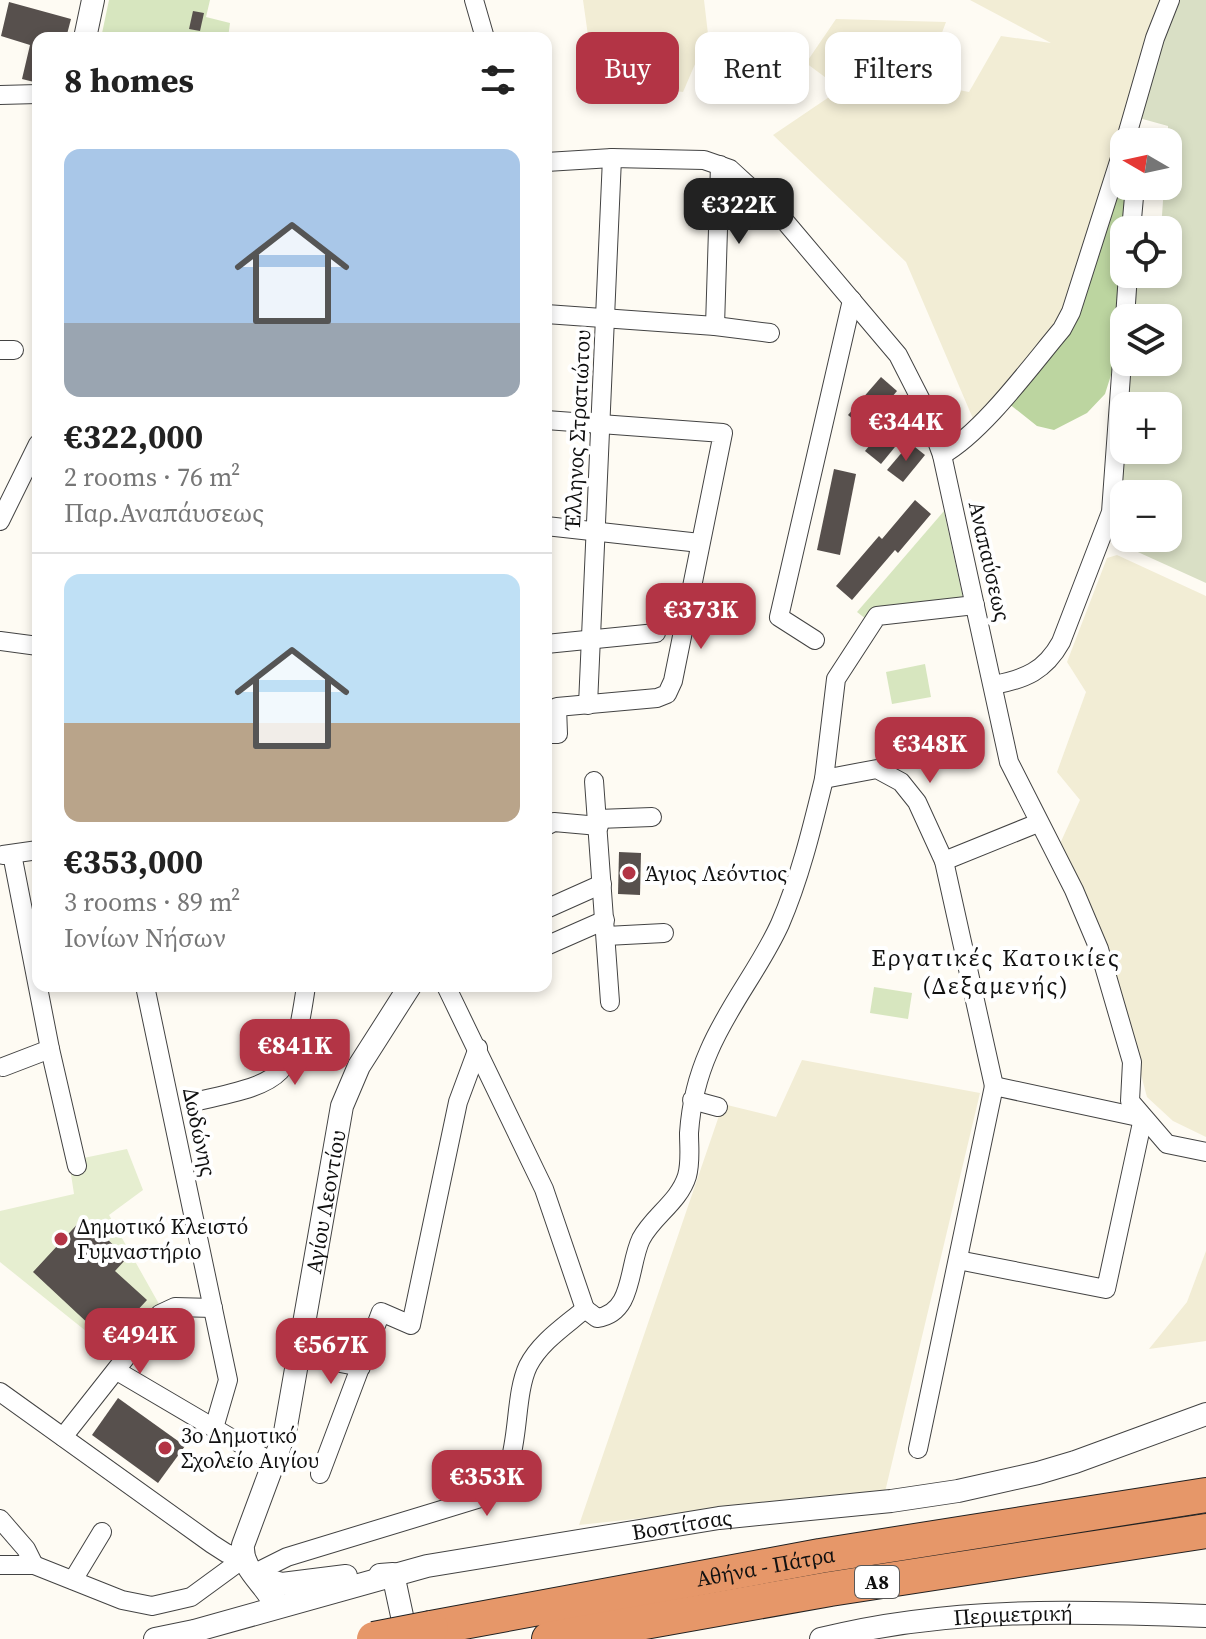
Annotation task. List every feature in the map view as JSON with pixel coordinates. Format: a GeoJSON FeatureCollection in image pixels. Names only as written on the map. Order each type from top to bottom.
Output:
{"type":"FeatureCollection","features":[{"type":"Feature","properties":{"kind":"highway","name":"Αθήνα - Πάτρα"},"geometry":{"type":"LineString","coordinates":[[373,1639],[419,1634],[820,1556],[1206,1495]]}},
{"type":"Feature","properties":{"kind":"highway","name":"Αθήνα - Πάτρα"},"geometry":{"type":"LineString","coordinates":[[549,1639],[830,1589],[1206,1531]]}},
{"type":"Feature","properties":{"kind":"street"},"geometry":{"type":"LineString","coordinates":[[86,32],[93,0]]}},
{"type":"Feature","properties":{"kind":"street"},"geometry":{"type":"LineString","coordinates":[[474,0],[483,32]]}},
{"type":"Feature","properties":{"kind":"street"},"geometry":{"type":"LineString","coordinates":[[1129,128],[1155,38],[1170,0]]}},
{"type":"Feature","properties":{"kind":"street"},"geometry":{"type":"LineString","coordinates":[[0,95],[32,94]]}},
{"type":"Feature","properties":{"kind":"street","name":"Αναπαύσεως"},"geometry":{"type":"LineString","coordinates":[[552,162],[612,158],[704,160],[720,165],[745,180],[778,213],[898,355],[924,406],[942,455],[1009,762],[1074,890],[1099,949],[1132,1062],[1130,1101],[1167,1144],[1206,1152]]}},
{"type":"Feature","properties":{"kind":"street","name":"Έλληνος Στρατιώτου"},"geometry":{"type":"LineString","coordinates":[[588,705],[612,158]]}},
{"type":"Feature","properties":{"kind":"street"},"geometry":{"type":"LineString","coordinates":[[715,326],[720,165]]}},
{"type":"Feature","properties":{"kind":"street"},"geometry":{"type":"LineString","coordinates":[[942,455],[977,428],[1062,329],[1071,312],[1110,191]]}},
{"type":"Feature","properties":{"kind":"street"},"geometry":{"type":"LineString","coordinates":[[815,640],[779,617],[852,300]]}},
{"type":"Feature","properties":{"kind":"street"},"geometry":{"type":"LineString","coordinates":[[552,314],[770,333]]}},
{"type":"Feature","properties":{"kind":"street"},"geometry":{"type":"LineString","coordinates":[[994,685],[1031,675],[1054,655],[1061,642],[1111,512],[1121,376]]}},
{"type":"Feature","properties":{"kind":"street"},"geometry":{"type":"LineString","coordinates":[[552,420],[723,433],[673,681],[667,694],[657,698],[557,707],[558,734],[552,734]]}},
{"type":"Feature","properties":{"kind":"street"},"geometry":{"type":"LineString","coordinates":[[0,521],[32,456]]}},
{"type":"Feature","properties":{"kind":"street"},"geometry":{"type":"LineString","coordinates":[[552,527],[700,543]]}},
{"type":"Feature","properties":{"kind":"street"},"geometry":{"type":"LineString","coordinates":[[451,992],[544,1189],[585,1309],[597,1318],[610,1316],[626,1292],[635,1254],[643,1236],[682,1187],[688,1168],[692,1100],[702,1067],[719,1028],[779,926],[807,845],[824,779],[836,679],[877,616],[975,605]]}},
{"type":"Feature","properties":{"kind":"street"},"geometry":{"type":"LineString","coordinates":[[552,643],[656,633]]}},
{"type":"Feature","properties":{"kind":"street"},"geometry":{"type":"LineString","coordinates":[[0,641],[32,645]]}},
{"type":"Feature","properties":{"kind":"street"},"geometry":{"type":"LineString","coordinates":[[824,779],[868,769],[885,771],[894,776],[917,802],[944,861],[994,1086],[918,1449]]}},
{"type":"Feature","properties":{"kind":"street"},"geometry":{"type":"LineString","coordinates":[[594,781],[610,1002]]}},
{"type":"Feature","properties":{"kind":"street"},"geometry":{"type":"LineString","coordinates":[[552,823],[599,823],[652,817]]}},
{"type":"Feature","properties":{"kind":"street"},"geometry":{"type":"LineString","coordinates":[[944,861],[1038,823]]}},
{"type":"Feature","properties":{"kind":"street"},"geometry":{"type":"LineString","coordinates":[[32,851],[6,854],[32,969]]}},
{"type":"Feature","properties":{"kind":"street"},"geometry":{"type":"LineString","coordinates":[[552,906],[602,884]]}},
{"type":"Feature","properties":{"kind":"street"},"geometry":{"type":"LineString","coordinates":[[552,944],[605,928],[664,933]]}},
{"type":"Feature","properties":{"kind":"street"},"geometry":{"type":"LineString","coordinates":[[37,992],[77,1166]]}},
{"type":"Feature","properties":{"kind":"street","name":"Δωδώνης"},"geometry":{"type":"LineString","coordinates":[[146,992],[228,1380],[214,1428]]}},
{"type":"Feature","properties":{"kind":"street"},"geometry":{"type":"LineString","coordinates":[[194,1102],[261,1086],[276,1077],[291,1057],[305,992]]}},
{"type":"Feature","properties":{"kind":"street","name":"Αγίου Λεοντίου"},"geometry":{"type":"LineString","coordinates":[[251,1570],[244,1543],[287,1425],[339,1118],[346,1092],[359,1066],[406,992]]}},
{"type":"Feature","properties":{"kind":"street"},"geometry":{"type":"LineString","coordinates":[[320,1474],[381,1312],[411,1325],[458,1102],[478,1048]]}},
{"type":"Feature","properties":{"kind":"street"},"geometry":{"type":"LineString","coordinates":[[3,1067],[50,1049]]}},
{"type":"Feature","properties":{"kind":"street"},"geometry":{"type":"LineString","coordinates":[[958,1260],[1106,1289],[1143,1118],[994,1086]]}},
{"type":"Feature","properties":{"kind":"street"},"geometry":{"type":"LineString","coordinates":[[692,1100],[718,1107]]}},
{"type":"Feature","properties":{"kind":"street"},"geometry":{"type":"LineString","coordinates":[[63,1437],[160,1314],[168,1308],[213,1308]]}},
{"type":"Feature","properties":{"kind":"street"},"geometry":{"type":"LineString","coordinates":[[0,1565],[34,1565],[130,1602],[160,1605],[196,1594],[287,1557],[484,1497],[496,1490],[510,1465],[519,1393],[528,1366],[542,1346],[585,1309]]}},
{"type":"Feature","properties":{"kind":"street"},"geometry":{"type":"LineString","coordinates":[[299,1355],[361,1367]]}},
{"type":"Feature","properties":{"kind":"street"},"geometry":{"type":"LineString","coordinates":[[117,1371],[275,1464]]}},
{"type":"Feature","properties":{"kind":"street"},"geometry":{"type":"LineString","coordinates":[[0,1392],[251,1570],[282,1584],[331,1577],[393,1574],[419,1634]]}},
{"type":"Feature","properties":{"kind":"street","name":"Βοστίτσας"},"geometry":{"type":"LineString","coordinates":[[155,1639],[194,1631],[393,1574],[497,1554],[719,1518],[891,1501],[958,1491],[1075,1462],[1206,1414]]}},
{"type":"Feature","properties":{"kind":"street"},"geometry":{"type":"LineString","coordinates":[[0,1519],[26,1549],[34,1565]]}},
{"type":"Feature","properties":{"kind":"street"},"geometry":{"type":"LineString","coordinates":[[73,1580],[102,1532]]}},
{"type":"Feature","properties":{"kind":"street"},"geometry":{"type":"LineString","coordinates":[[251,1570],[271,1595],[276,1607]]}},
{"type":"Feature","properties":{"kind":"street","name":"Περιμετρική"},"geometry":{"type":"LineString","coordinates":[[821,1639],[961,1615],[1045,1612],[1206,1616]]}},
{"type":"Feature","properties":{"kind":"shaded area"},"geometry":{"type":"Polygon","coordinates":[[[583,0],[704,0],[708,32],[695,32],[695,64],[683,92],[679,91],[679,32],[587,32],[583,0]]]}},
{"type":"Feature","properties":{"kind":"shaded area"},"geometry":{"type":"Polygon","coordinates":[[[970,0],[1166,0],[1121,128],[1110,128],[1110,160],[1058,324],[974,421],[906,262],[773,135],[825,100],[825,104],[961,104],[961,90],[969,92],[1001,36],[1051,43],[970,0]]]}},
{"type":"Feature","properties":{"kind":"shaded area"},"geometry":{"type":"Polygon","coordinates":[[[836,19],[946,22],[942,32],[827,32],[836,19]]]}},
{"type":"Feature","properties":{"kind":"shaded area"},"geometry":{"type":"Polygon","coordinates":[[[825,35],[825,77],[809,65],[809,59],[825,35]]]}},
{"type":"Feature","properties":{"kind":"shaded area"},"geometry":{"type":"Polygon","coordinates":[[[1117,555],[1206,596],[1206,1137],[1173,1121],[1147,1097],[1107,948],[1058,848],[1080,800],[1057,772],[1086,692],[1067,662],[1107,558],[1117,555]]]}},
{"type":"Feature","properties":{"kind":"shaded area"},"geometry":{"type":"Polygon","coordinates":[[[802,1060],[980,1093],[885,1492],[579,1525],[723,1104],[776,1117],[802,1060]]]}},
{"type":"Feature","properties":{"kind":"shaded area"},"geometry":{"type":"Polygon","coordinates":[[[1206,1251],[1206,1341],[1149,1349],[1187,1302],[1206,1251]]]}},
{"type":"Feature","properties":{"kind":"green space"},"geometry":{"type":"Polygon","coordinates":[[[109,0],[210,0],[206,17],[230,23],[229,32],[102,32],[109,0]]]}},
{"type":"Feature","properties":{"kind":"green space"},"geometry":{"type":"Polygon","coordinates":[[[1176,0],[1206,0],[1206,583],[1138,552],[1182,552],[1182,480],[1122,480],[1123,464],[1182,464],[1182,392],[1128,392],[1129,376],[1182,376],[1182,304],[1134,304],[1135,288],[1182,288],[1182,216],[1162,216],[1163,200],[1182,200],[1182,128],[1139,118],[1176,0]]]}},
{"type":"Feature","properties":{"kind":"green space"},"geometry":{"type":"Polygon","coordinates":[[[1110,166],[1110,200],[1128,200],[1127,216],[1110,216],[1110,288],[1122,288],[1121,304],[1110,304],[1111,376],[1105,394],[1087,413],[1054,430],[1037,426],[1008,403],[1058,324],[1110,166]]]}},
{"type":"Feature","properties":{"kind":"green space"},"geometry":{"type":"Polygon","coordinates":[[[944,511],[963,598],[866,619],[857,612],[944,511]]]}},
{"type":"Feature","properties":{"kind":"green space"},"geometry":{"type":"Polygon","coordinates":[[[925,664],[931,697],[892,704],[886,672],[925,664]]]}},
{"type":"Feature","properties":{"kind":"green space"},"geometry":{"type":"Polygon","coordinates":[[[874,987],[912,993],[908,1019],[870,1013],[874,987]]]}},
{"type":"Feature","properties":{"kind":"green space","name":"Δημοτικό Κλειστό Γυμναστήριο"},"geometry":{"type":"Polygon","coordinates":[[[127,1149],[143,1190],[109,1215],[159,1304],[117,1356],[0,1262],[0,1211],[74,1194],[69,1161],[127,1149]]]}},
{"type":"Feature","properties":{"kind":"building"},"geometry":{"type":"Polygon","coordinates":[[[9,2],[71,19],[68,32],[32,32],[32,82],[22,79],[30,45],[1,36],[9,2]]]}},
{"type":"Feature","properties":{"kind":"building"},"geometry":{"type":"Polygon","coordinates":[[[193,11],[204,13],[200,31],[189,29],[193,11]]]}},
{"type":"Feature","properties":{"kind":"building"},"geometry":{"type":"Polygon","coordinates":[[[881,377],[897,391],[865,429],[848,415],[881,377]]]}},
{"type":"Feature","properties":{"kind":"building"},"geometry":{"type":"Polygon","coordinates":[[[897,412],[913,425],[881,464],[865,451],[897,412]]]}},
{"type":"Feature","properties":{"kind":"building"},"geometry":{"type":"Polygon","coordinates":[[[910,443],[925,455],[903,482],[887,470],[910,443]]]}},
{"type":"Feature","properties":{"kind":"building"},"geometry":{"type":"Polygon","coordinates":[[[834,469],[856,474],[840,555],[817,550],[834,469]]]}},
{"type":"Feature","properties":{"kind":"building"},"geometry":{"type":"Polygon","coordinates":[[[915,500],[931,514],[852,600],[836,586],[915,500]]]}},
{"type":"Feature","properties":{"kind":"building","name":"Άγιος Λεόντιος"},"geometry":{"type":"Polygon","coordinates":[[[619,852],[641,853],[640,895],[618,894],[619,852]]]}},
{"type":"Feature","properties":{"kind":"building"},"geometry":{"type":"Polygon","coordinates":[[[84,1217],[127,1258],[115,1271],[147,1300],[108,1342],[33,1272],[84,1217]]]}},
{"type":"Feature","properties":{"kind":"building"},"geometry":{"type":"Polygon","coordinates":[[[118,1398],[185,1446],[158,1483],[92,1435],[118,1398]]]}},
{"type":"Feature","properties":{"kind":"place","name":"Άγιος Λεόντιος"},"geometry":{"type":"Point","coordinates":[629,873]}},
{"type":"Feature","properties":{"kind":"place","name":"Δημοτικό Κλειστό Γυμναστήριο"},"geometry":{"type":"Point","coordinates":[61,1239]}},
{"type":"Feature","properties":{"kind":"place","name":"3ο Δημοτικό Σχολείο Αιγίου"},"geometry":{"type":"Point","coordinates":[165,1448]}},
{"type":"Feature","properties":{"kind":"district","name":"Εργατικές Κατοικίες (Δεξαμενής)"},"geometry":{"type":"Point","coordinates":[996,971]}}]}
